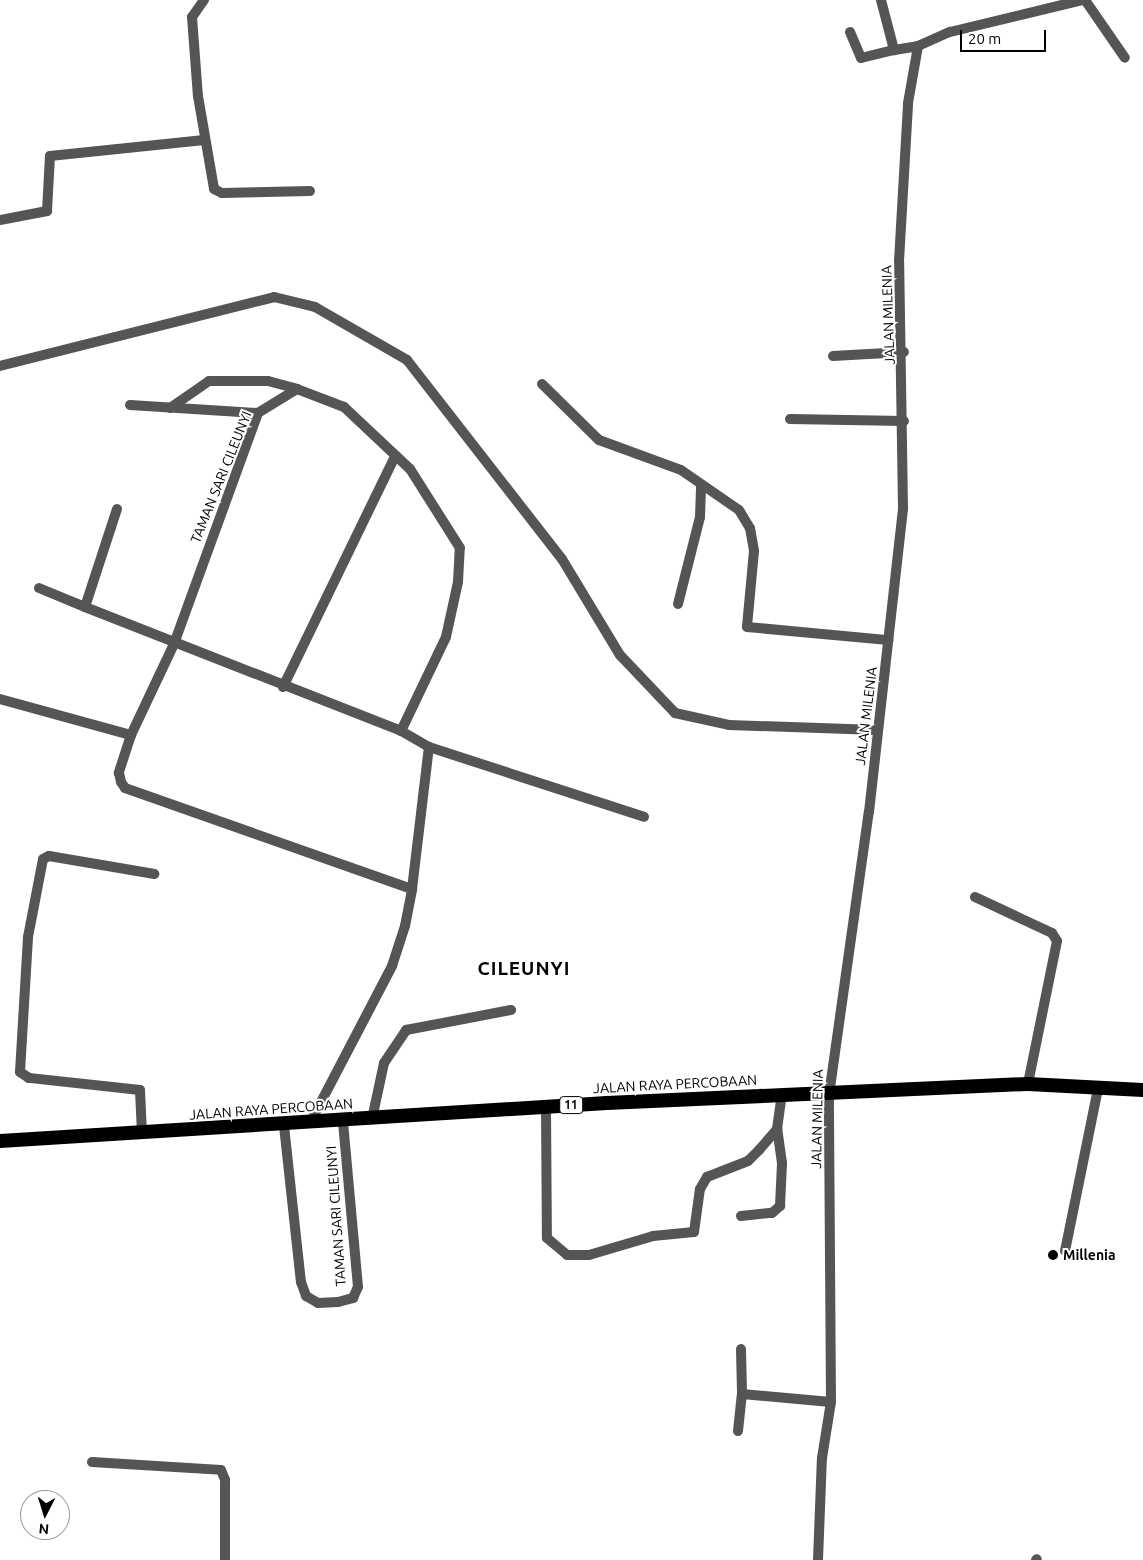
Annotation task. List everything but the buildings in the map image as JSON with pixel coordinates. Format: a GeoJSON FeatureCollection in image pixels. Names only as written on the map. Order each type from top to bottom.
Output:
{"type":"FeatureCollection","features":[{"type":"Feature","properties":{"kind":"highway","name":"JALAN RAYA PERCOBAAN"},"geometry":{"type":"LineString","coordinates":[[0,1141],[284,1126],[546,1108],[1028,1084],[1143,1090]]}},
{"type":"Feature","properties":{"kind":"street"},"geometry":{"type":"LineString","coordinates":[[204,0],[192,17],[204,140],[210,180],[222,193],[310,191]]}},
{"type":"Feature","properties":{"kind":"street"},"geometry":{"type":"LineString","coordinates":[[881,0],[894,50]]}},
{"type":"Feature","properties":{"kind":"street"},"geometry":{"type":"LineString","coordinates":[[850,32],[861,58],[918,46],[950,32],[1084,0],[1125,58]]}},
{"type":"Feature","properties":{"kind":"street","name":"JALAN MILENIA"},"geometry":{"type":"LineString","coordinates":[[818,1560],[822,1458],[831,1402],[829,1095],[877,730],[903,508],[904,352],[900,233],[908,103],[918,46]]}},
{"type":"Feature","properties":{"kind":"street"},"geometry":{"type":"LineString","coordinates":[[0,220],[47,211],[50,156],[204,140]]}},
{"type":"Feature","properties":{"kind":"street"},"geometry":{"type":"LineString","coordinates":[[0,366],[274,298],[315,307],[408,360],[562,559],[620,655],[675,713],[729,725],[877,730]]}},
{"type":"Feature","properties":{"kind":"street"},"geometry":{"type":"LineString","coordinates":[[833,356],[904,352]]}},
{"type":"Feature","properties":{"kind":"street"},"geometry":{"type":"LineString","coordinates":[[170,408],[209,381],[268,381],[297,389],[344,407],[410,469],[460,548],[458,582],[446,637],[401,731]]}},
{"type":"Feature","properties":{"kind":"street"},"geometry":{"type":"LineString","coordinates":[[542,384],[599,440],[659,461],[739,510],[750,528],[754,550],[747,627],[888,640]]}},
{"type":"Feature","properties":{"kind":"street","name":"TAMAN SARI CILEUNYI"},"geometry":{"type":"LineString","coordinates":[[297,389],[258,413],[174,644],[130,735],[119,773],[125,788],[412,889]]}},
{"type":"Feature","properties":{"kind":"street"},"geometry":{"type":"LineString","coordinates":[[130,405],[258,413]]}},
{"type":"Feature","properties":{"kind":"street"},"geometry":{"type":"LineString","coordinates":[[790,419],[904,421]]}},
{"type":"Feature","properties":{"kind":"street"},"geometry":{"type":"LineString","coordinates":[[283,687],[395,456]]}},
{"type":"Feature","properties":{"kind":"street"},"geometry":{"type":"LineString","coordinates":[[678,604],[700,517],[701,485]]}},
{"type":"Feature","properties":{"kind":"street"},"geometry":{"type":"LineString","coordinates":[[85,607],[117,508]]}},
{"type":"Feature","properties":{"kind":"street"},"geometry":{"type":"LineString","coordinates":[[39,588],[174,644],[401,731],[429,746],[644,817]]}},
{"type":"Feature","properties":{"kind":"street"},"geometry":{"type":"LineString","coordinates":[[0,698],[130,735]]}},
{"type":"Feature","properties":{"kind":"street"},"geometry":{"type":"LineString","coordinates":[[310,1123],[392,966],[412,889],[429,746]]}},
{"type":"Feature","properties":{"kind":"street"},"geometry":{"type":"LineString","coordinates":[[142,1133],[140,1090],[29,1078],[20,1072],[28,937],[43,859],[49,856],[154,874]]}},
{"type":"Feature","properties":{"kind":"street"},"geometry":{"type":"LineString","coordinates":[[975,896],[1052,933],[1057,941],[1028,1084]]}},
{"type":"Feature","properties":{"kind":"street"},"geometry":{"type":"LineString","coordinates":[[372,1119],[384,1062],[406,1030],[511,1010]]}},
{"type":"Feature","properties":{"kind":"street"},"geometry":{"type":"LineString","coordinates":[[1066,1251],[1098,1089]]}},
{"type":"Feature","properties":{"kind":"street"},"geometry":{"type":"LineString","coordinates":[[741,1216],[772,1213],[780,1206],[782,1164],[777,1129],[782,1095]]}},
{"type":"Feature","properties":{"kind":"street"},"geometry":{"type":"LineString","coordinates":[[546,1108],[547,1238],[567,1255],[589,1255],[652,1236],[694,1232],[700,1189],[706,1177],[748,1161],[777,1129]]}},
{"type":"Feature","properties":{"kind":"street","name":"TAMAN SARI CILEUNYI"},"geometry":{"type":"LineString","coordinates":[[284,1126],[301,1282],[306,1296],[318,1303],[338,1302],[353,1298],[358,1287],[343,1121]]}},
{"type":"Feature","properties":{"kind":"street"},"geometry":{"type":"LineString","coordinates":[[738,1431],[742,1394],[741,1349]]}},
{"type":"Feature","properties":{"kind":"street"},"geometry":{"type":"LineString","coordinates":[[742,1394],[831,1402]]}},
{"type":"Feature","properties":{"kind":"street"},"geometry":{"type":"LineString","coordinates":[[92,1462],[221,1470],[225,1480],[224,1560]]}},
{"type":"Feature","properties":{"kind":"place","name":"Millenia"},"geometry":{"type":"Point","coordinates":[1053,1255]}},
{"type":"Feature","properties":{"kind":"district","name":"CILEUNYI"},"geometry":{"type":"Point","coordinates":[524,969]}}]}
